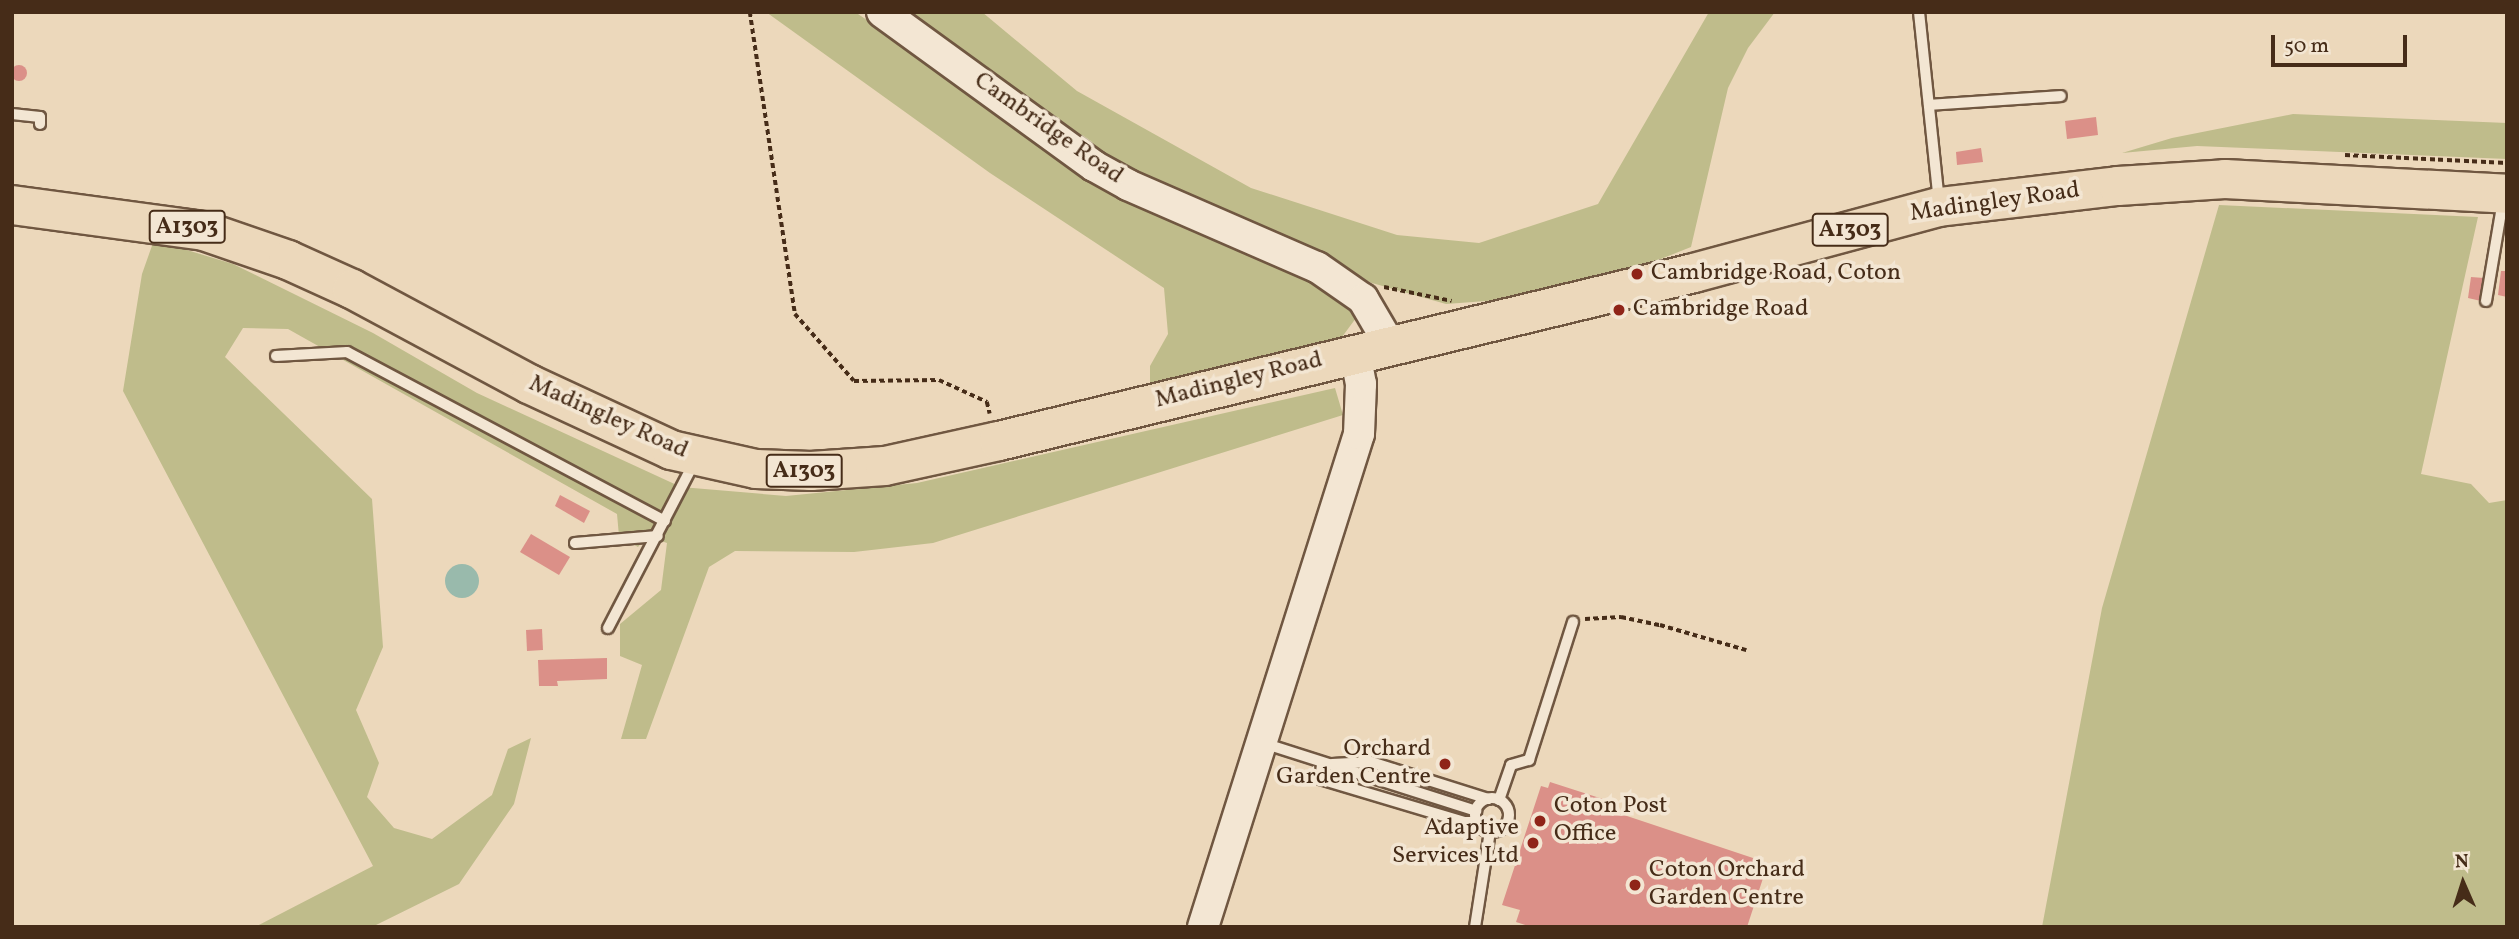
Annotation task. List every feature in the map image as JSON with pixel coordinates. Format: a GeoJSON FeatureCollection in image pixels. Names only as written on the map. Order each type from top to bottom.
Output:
{"type":"FeatureCollection","features":[{"type":"Feature","properties":{"kind":"highway","name":"Madingley Road"},"geometry":{"type":"LineString","coordinates":[[12,205],[161,222],[204,231],[288,260],[618,428],[696,458],[756,469],[811,471],[885,466],[999,441],[1694,273],[1938,207],[2118,186],[2225,179],[2505,193]]}},
{"type":"Feature","properties":{"kind":"street","name":"Cambridge Road"},"geometry":{"type":"LineString","coordinates":[[882,12],[1094,166],[1128,185],[1317,267],[1363,299],[1373,349],[1360,384],[1359,434],[1203,927]]}},
{"type":"Feature","properties":{"kind":"lane"},"geometry":{"type":"LineString","coordinates":[[1919,12],[1938,207]]}},
{"type":"Feature","properties":{"kind":"lane"},"geometry":{"type":"LineString","coordinates":[[1929,105],[2061,96]]}},
{"type":"Feature","properties":{"kind":"lane"},"geometry":{"type":"LineString","coordinates":[[12,114],[40,117],[40,124]]}},
{"type":"Feature","properties":{"kind":"lane"},"geometry":{"type":"LineString","coordinates":[[2486,301],[2505,193]]}},
{"type":"Feature","properties":{"kind":"lane"},"geometry":{"type":"LineString","coordinates":[[2494,261],[2507,263]]}},
{"type":"Feature","properties":{"kind":"lane"},"geometry":{"type":"LineString","coordinates":[[276,356],[347,352],[666,521]]}},
{"type":"Feature","properties":{"kind":"lane"},"geometry":{"type":"LineString","coordinates":[[608,628],[666,521],[696,458]]}},
{"type":"Feature","properties":{"kind":"lane"},"geometry":{"type":"LineString","coordinates":[[575,543],[658,536]]}},
{"type":"Feature","properties":{"kind":"lane"},"geometry":{"type":"LineString","coordinates":[[1477,816],[1493,799],[1511,765],[1529,760],[1573,622]]}},
{"type":"Feature","properties":{"kind":"lane"},"geometry":{"type":"LineString","coordinates":[[1262,743],[1477,816],[1490,831],[1475,927]]}},
{"type":"Feature","properties":{"kind":"lane"},"geometry":{"type":"LineString","coordinates":[[1322,765],[1371,762],[1493,799],[1507,807],[1508,822],[1490,831]]}},
{"type":"Feature","properties":{"kind":"path"},"geometry":{"type":"LineString","coordinates":[[750,12],[796,314],[854,381],[939,380],[986,402],[999,441]]}},
{"type":"Feature","properties":{"kind":"path"},"geometry":{"type":"LineString","coordinates":[[1375,284],[1411,296],[1458,302]]}},
{"type":"Feature","properties":{"kind":"path"},"geometry":{"type":"LineString","coordinates":[[1573,622],[1594,616],[1621,617],[1746,650]]}},
{"type":"Feature","properties":{"kind":"shaded area"},"geometry":{"type":"Polygon","coordinates":[[[766,12],[855,12],[910,49],[1356,303],[1356,318],[1342,337],[1323,344],[1150,388],[1150,366],[1168,334],[1164,288],[990,173],[766,12]]]}},
{"type":"Feature","properties":{"kind":"shaded area"},"geometry":{"type":"Polygon","coordinates":[[[888,12],[982,12],[1077,91],[1251,188],[1397,235],[1479,243],[1598,204],[1709,12],[1775,12],[1748,48],[1728,88],[1691,247],[1628,272],[1526,298],[1446,304],[1372,283],[1101,166],[888,12]]]}},
{"type":"Feature","properties":{"kind":"shaded area"},"geometry":{"type":"Polygon","coordinates":[[[2293,114],[2507,123],[2507,159],[2197,146],[2122,153],[2172,138],[2293,114]]]}},
{"type":"Feature","properties":{"kind":"shaded area"},"geometry":{"type":"Polygon","coordinates":[[[2219,205],[2478,217],[2421,474],[2471,484],[2489,503],[2507,500],[2507,927],[2042,927],[2102,608],[2219,205]]]}},
{"type":"Feature","properties":{"kind":"shaded area"},"geometry":{"type":"Polygon","coordinates":[[[154,240],[233,264],[373,333],[477,393],[681,487],[786,496],[917,483],[1335,388],[1343,415],[933,543],[854,552],[735,551],[709,567],[646,739],[621,739],[642,665],[620,656],[620,624],[661,590],[667,543],[647,536],[638,547],[619,536],[617,514],[288,329],[243,328],[225,357],[372,499],[383,647],[356,710],[379,763],[367,797],[394,828],[432,839],[492,795],[508,749],[531,738],[514,804],[459,884],[372,927],[255,927],[373,866],[123,391],[142,274],[154,240]]]}},
{"type":"Feature","properties":{"kind":"shaded area"},"geometry":{"type":"Polygon","coordinates":[[[462,564],[474,569],[479,581],[474,593],[462,598],[450,593],[445,581],[450,569],[462,564]]]}},
{"type":"Feature","properties":{"kind":"building"},"geometry":{"type":"Polygon","coordinates":[[[19,65],[27,73],[19,81],[11,73],[19,65]]]}},
{"type":"Feature","properties":{"kind":"building"},"geometry":{"type":"Polygon","coordinates":[[[2096,117],[2098,135],[2067,139],[2065,121],[2096,117]]]}},
{"type":"Feature","properties":{"kind":"building"},"geometry":{"type":"Polygon","coordinates":[[[1981,148],[1983,162],[1957,165],[1956,152],[1981,148]]]}},
{"type":"Feature","properties":{"kind":"building"},"geometry":{"type":"Polygon","coordinates":[[[2501,271],[2507,271],[2507,297],[2498,295],[2501,271]]]}},
{"type":"Feature","properties":{"kind":"building"},"geometry":{"type":"Polygon","coordinates":[[[2471,277],[2484,278],[2481,301],[2468,298],[2471,277]]]}},
{"type":"Feature","properties":{"kind":"building"},"geometry":{"type":"Polygon","coordinates":[[[560,495],[590,511],[584,523],[555,506],[560,495]]]}},
{"type":"Feature","properties":{"kind":"building"},"geometry":{"type":"Polygon","coordinates":[[[531,534],[570,557],[559,575],[520,552],[531,534]]]}},
{"type":"Feature","properties":{"kind":"building"},"geometry":{"type":"Polygon","coordinates":[[[542,629],[543,650],[527,651],[526,630],[542,629]]]}},
{"type":"Feature","properties":{"kind":"building"},"geometry":{"type":"Polygon","coordinates":[[[607,658],[607,679],[557,681],[558,686],[539,686],[538,660],[607,658]]]}},
{"type":"Feature","properties":{"kind":"building"},"geometry":{"type":"Polygon","coordinates":[[[1550,782],[1609,801],[1606,809],[1768,863],[1747,927],[1531,927],[1516,922],[1520,910],[1502,905],[1541,786],[1548,788],[1550,782]]]}},
{"type":"Feature","properties":{"kind":"place","name":"Cambridge Road, Coton"},"geometry":{"type":"Point","coordinates":[1637,274]}},
{"type":"Feature","properties":{"kind":"place","name":"Cambridge Road"},"geometry":{"type":"Point","coordinates":[1619,310]}},
{"type":"Feature","properties":{"kind":"place","name":"Orchard Garden Centre"},"geometry":{"type":"Point","coordinates":[1445,764]}},
{"type":"Feature","properties":{"kind":"place","name":"Coton Post Office"},"geometry":{"type":"Point","coordinates":[1540,821]}},
{"type":"Feature","properties":{"kind":"place","name":"Adaptive Services Ltd"},"geometry":{"type":"Point","coordinates":[1533,843]}},
{"type":"Feature","properties":{"kind":"place","name":"Coton Orchard Garden Centre"},"geometry":{"type":"Point","coordinates":[1635,885]}}]}
